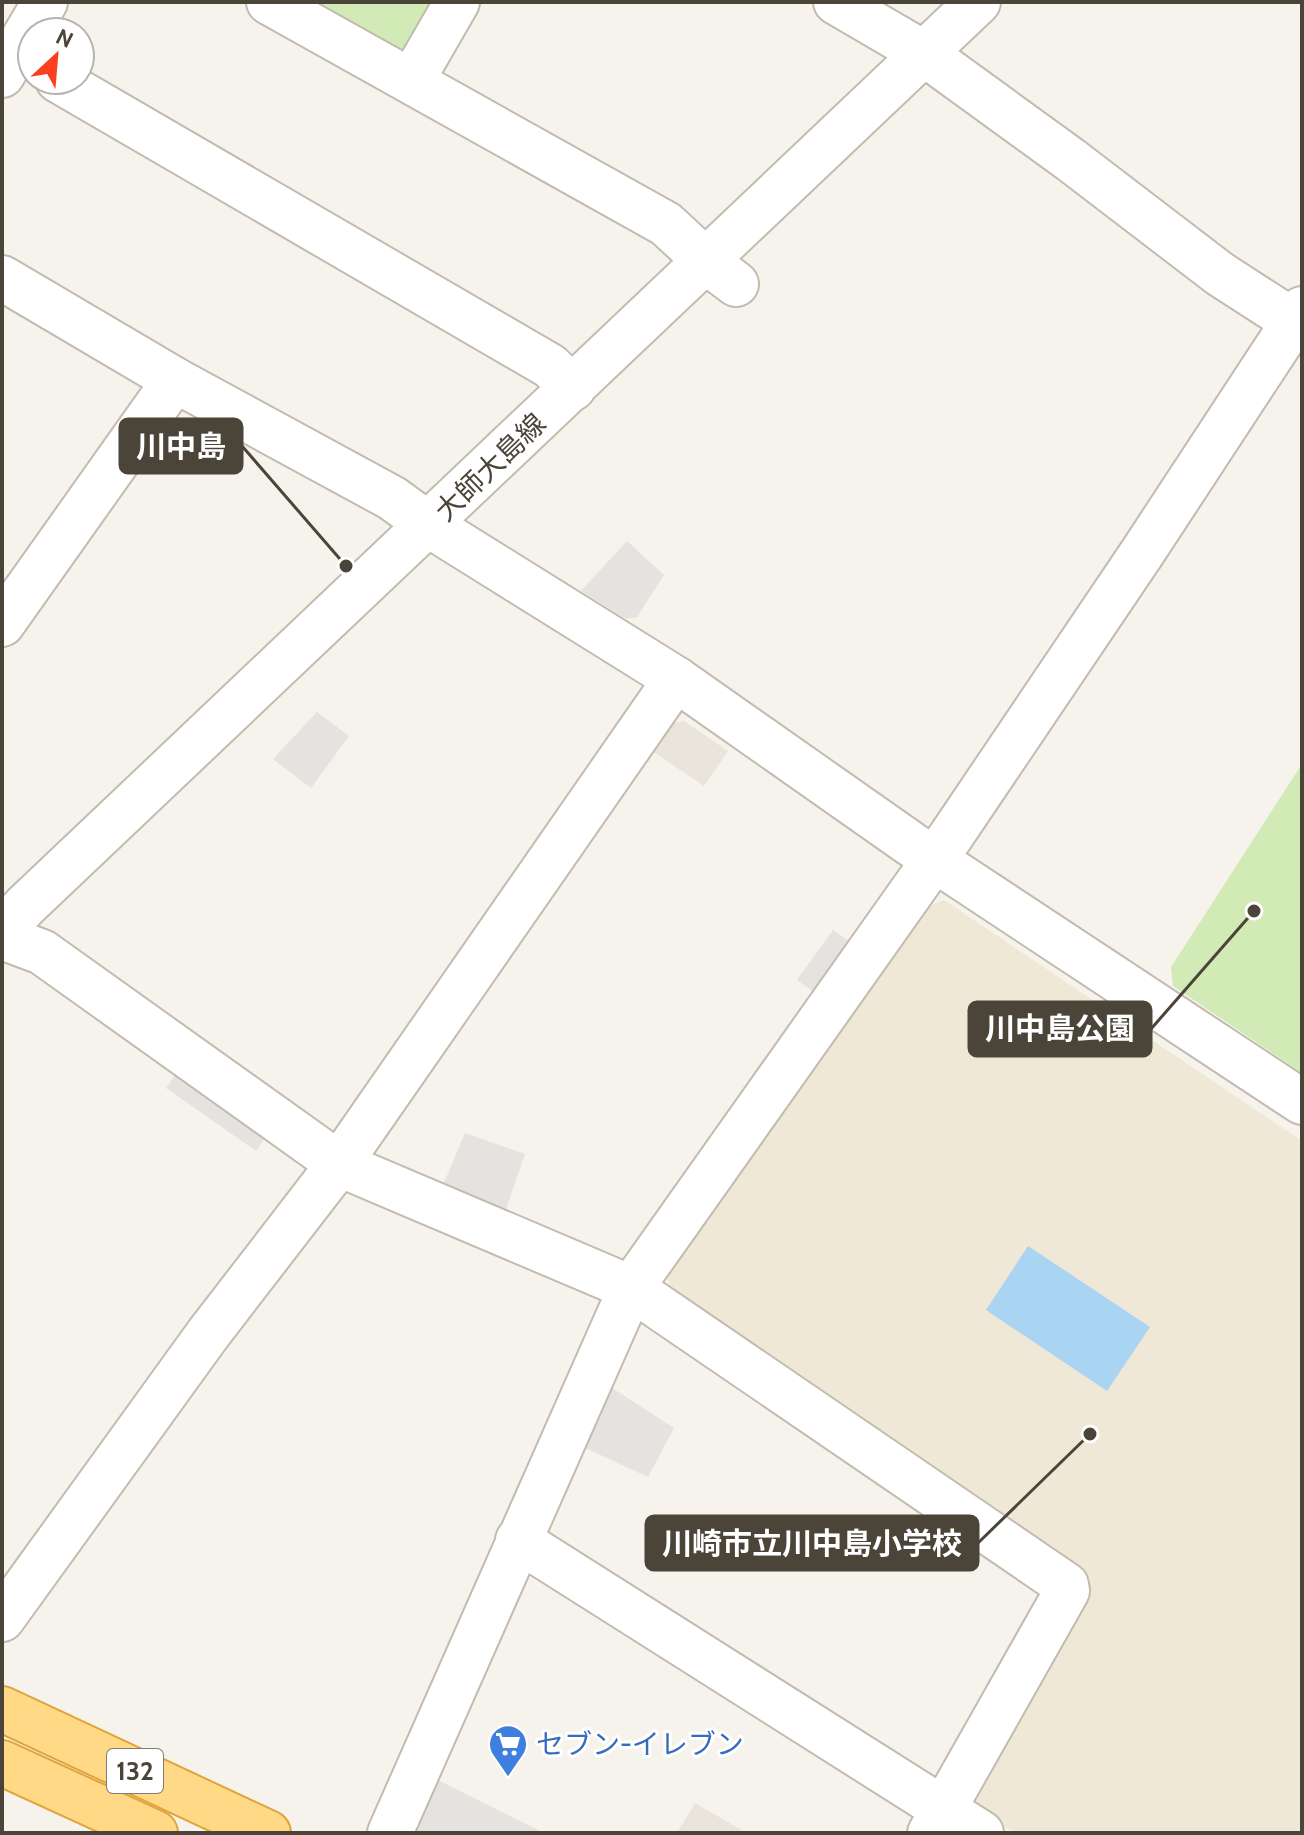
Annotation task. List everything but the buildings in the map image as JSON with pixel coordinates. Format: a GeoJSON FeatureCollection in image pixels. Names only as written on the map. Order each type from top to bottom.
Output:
{"type":"FeatureCollection","features":[{"type":"Feature","properties":{"kind":"highway","name":"132"},"geometry":{"type":"LineString","coordinates":[[2,1709],[268,1833]]}},
{"type":"Feature","properties":{"kind":"highway","name":"132"},"geometry":{"type":"LineString","coordinates":[[2,1763],[155,1833]]}},
{"type":"Feature","properties":{"kind":"street"},"geometry":{"type":"LineString","coordinates":[[12,61],[45,2]]}},
{"type":"Feature","properties":{"kind":"street"},"geometry":{"type":"LineString","coordinates":[[269,2],[666,224],[721,273]]}},
{"type":"Feature","properties":{"kind":"street"},"geometry":{"type":"LineString","coordinates":[[412,80],[457,2]]}},
{"type":"Feature","properties":{"kind":"street"},"geometry":{"type":"LineString","coordinates":[[390,1833],[631,1288],[935,860],[1300,319],[1220,274],[925,54],[836,2]]}},
{"type":"Feature","properties":{"kind":"street","name":"大師大島線"},"geometry":{"type":"LineString","coordinates":[[2,934],[25,906],[445,534],[573,388],[721,273],[925,54],[978,2]]}},
{"type":"Feature","properties":{"kind":"street"},"geometry":{"type":"LineString","coordinates":[[86,96],[550,366],[573,388]]}},
{"type":"Feature","properties":{"kind":"street"},"geometry":{"type":"LineString","coordinates":[[2,278],[175,380],[392,498],[676,679],[935,860],[1302,1102]]}},
{"type":"Feature","properties":{"kind":"street"},"geometry":{"type":"LineString","coordinates":[[2,624],[17,569],[175,380]]}},
{"type":"Feature","properties":{"kind":"street"},"geometry":{"type":"LineString","coordinates":[[2,1619],[208,1334],[339,1164],[676,679]]}},
{"type":"Feature","properties":{"kind":"street"},"geometry":{"type":"LineString","coordinates":[[2,934],[42,952],[339,1164],[631,1288],[1066,1585],[1067,1591],[936,1822]]}},
{"type":"Feature","properties":{"kind":"street"},"geometry":{"type":"LineString","coordinates":[[518,1540],[936,1822],[981,1833]]}},
{"type":"Feature","properties":{"kind":"shaded area"},"geometry":{"type":"Polygon","coordinates":[[[627,541],[664,575],[637,617],[626,619],[581,591],[627,541]]]}},
{"type":"Feature","properties":{"kind":"shaded area"},"geometry":{"type":"Polygon","coordinates":[[[317,712],[349,736],[311,788],[273,759],[317,712]]]}},
{"type":"Feature","properties":{"kind":"shaded area"},"geometry":{"type":"Polygon","coordinates":[[[684,721],[728,751],[704,786],[652,751],[670,724],[684,721]]]}},
{"type":"Feature","properties":{"kind":"shaded area"},"geometry":{"type":"Polygon","coordinates":[[[944,900],[1302,1141],[1302,1833],[1015,1833],[979,1813],[970,1791],[1088,1584],[670,1285],[665,1271],[924,908],[944,900]]]}},
{"type":"Feature","properties":{"kind":"shaded area"},"geometry":{"type":"Polygon","coordinates":[[[833,930],[856,946],[819,996],[797,980],[833,930]]]}},
{"type":"Feature","properties":{"kind":"shaded area"},"geometry":{"type":"Polygon","coordinates":[[[181,1067],[270,1131],[256,1151],[166,1088],[181,1067]]]}},
{"type":"Feature","properties":{"kind":"shaded area"},"geometry":{"type":"Polygon","coordinates":[[[465,1133],[525,1154],[506,1209],[443,1185],[465,1133]]]}},
{"type":"Feature","properties":{"kind":"shaded area"},"geometry":{"type":"Polygon","coordinates":[[[609,1386],[674,1428],[648,1477],[581,1446],[609,1386]]]}},
{"type":"Feature","properties":{"kind":"shaded area"},"geometry":{"type":"Polygon","coordinates":[[[436,1779],[544,1833],[411,1833],[436,1779]]]}},
{"type":"Feature","properties":{"kind":"shaded area"},"geometry":{"type":"Polygon","coordinates":[[[695,1803],[747,1833],[677,1833],[695,1803]]]}},
{"type":"Feature","properties":{"kind":"green space"},"geometry":{"type":"Polygon","coordinates":[[[306,2],[439,2],[411,51],[395,53],[306,2]]]}},
{"type":"Feature","properties":{"kind":"green space"},"geometry":{"type":"Polygon","coordinates":[[[1302,764],[1302,1073],[1173,986],[1171,967],[1302,764]]]}},
{"type":"Feature","properties":{"kind":"water"},"geometry":{"type":"Polygon","coordinates":[[[1028,1246],[1150,1327],[1107,1391],[986,1310],[1028,1246]]]}},
{"type":"Feature","properties":{"kind":"place","name":"川中島"},"geometry":{"type":"Point","coordinates":[346,566]}},
{"type":"Feature","properties":{"kind":"place","name":"川中島公園"},"geometry":{"type":"Point","coordinates":[1254,911]}},
{"type":"Feature","properties":{"kind":"place","name":"川崎市立川中島小学校"},"geometry":{"type":"Point","coordinates":[1090,1434]}},
{"type":"Feature","properties":{"kind":"place","name":"セブン-イレブン"},"geometry":{"type":"Point","coordinates":[508,1778]}}]}
